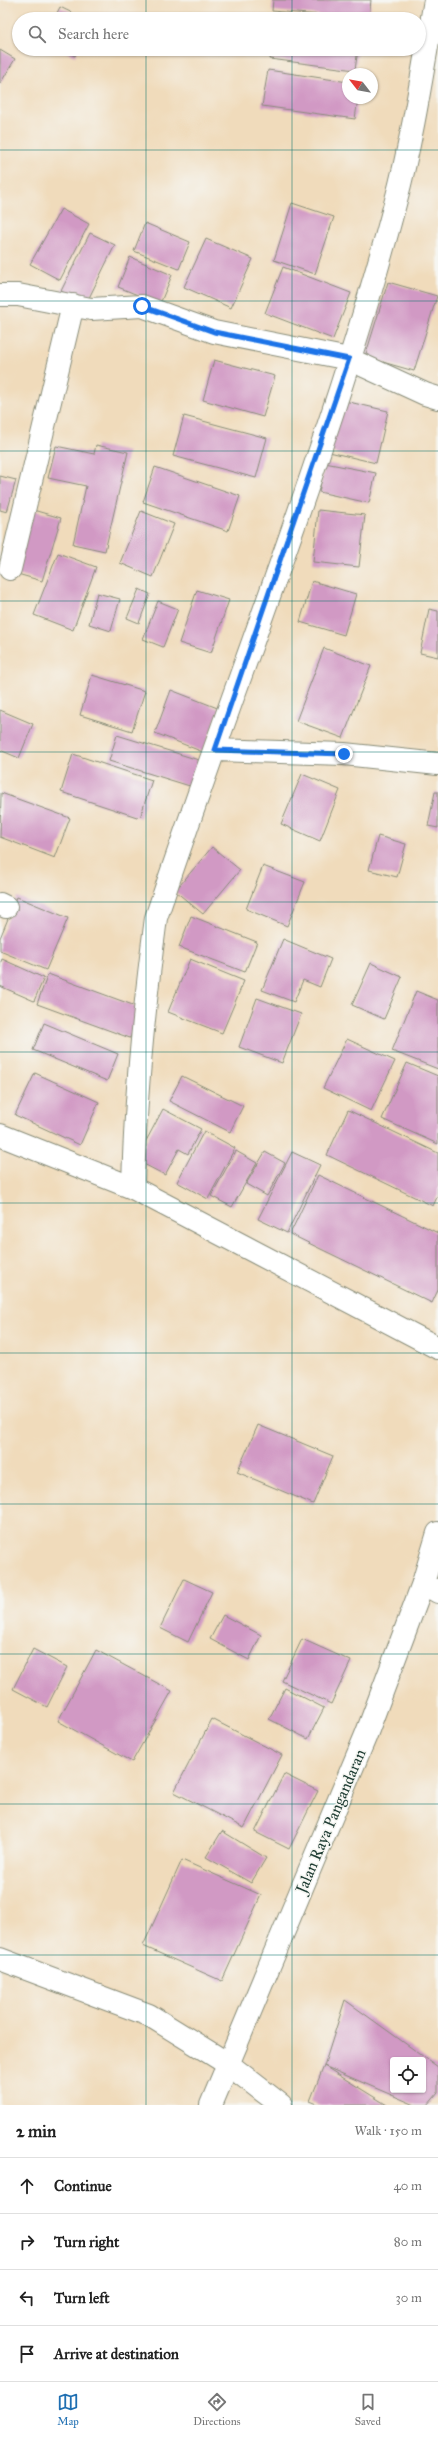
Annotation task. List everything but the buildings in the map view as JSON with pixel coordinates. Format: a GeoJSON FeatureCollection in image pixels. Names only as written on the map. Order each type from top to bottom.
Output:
{"type":"FeatureCollection","features":[{"type":"Feature","properties":{"kind":"main road"},"geometry":{"type":"LineString","coordinates":[[426,53],[435,0]]}},
{"type":"Feature","properties":{"kind":"main road"},"geometry":{"type":"LineString","coordinates":[[133,1188],[134,1123],[145,1003],[156,918],[189,816],[215,750],[349,359],[395,203],[414,123],[425,56]]}},
{"type":"Feature","properties":{"kind":"main road"},"geometry":{"type":"LineString","coordinates":[[0,295],[18,295],[91,309],[142,306],[214,332],[349,359],[424,394],[438,398]]}},
{"type":"Feature","properties":{"kind":"main road"},"geometry":{"type":"LineString","coordinates":[[10,569],[73,305]]}},
{"type":"Feature","properties":{"kind":"main road"},"geometry":{"type":"LineString","coordinates":[[215,750],[344,754],[438,764]]}},
{"type":"Feature","properties":{"kind":"main road"},"geometry":{"type":"LineString","coordinates":[[0,1135],[133,1188],[438,1348]]}},
{"type":"Feature","properties":{"kind":"main road","name":"Jalan Raya Pangandaran"},"geometry":{"type":"LineString","coordinates":[[211,2105],[366,1735],[431,1587],[438,1533]]}},
{"type":"Feature","properties":{"kind":"main road"},"geometry":{"type":"LineString","coordinates":[[0,1959],[149,2015],[228,2064],[281,2105]]}},
{"type":"Feature","properties":{"kind":"route"},"geometry":{"type":"LineString","coordinates":[[142,306],[214,332],[349,359],[215,750],[344,754]]}}]}
